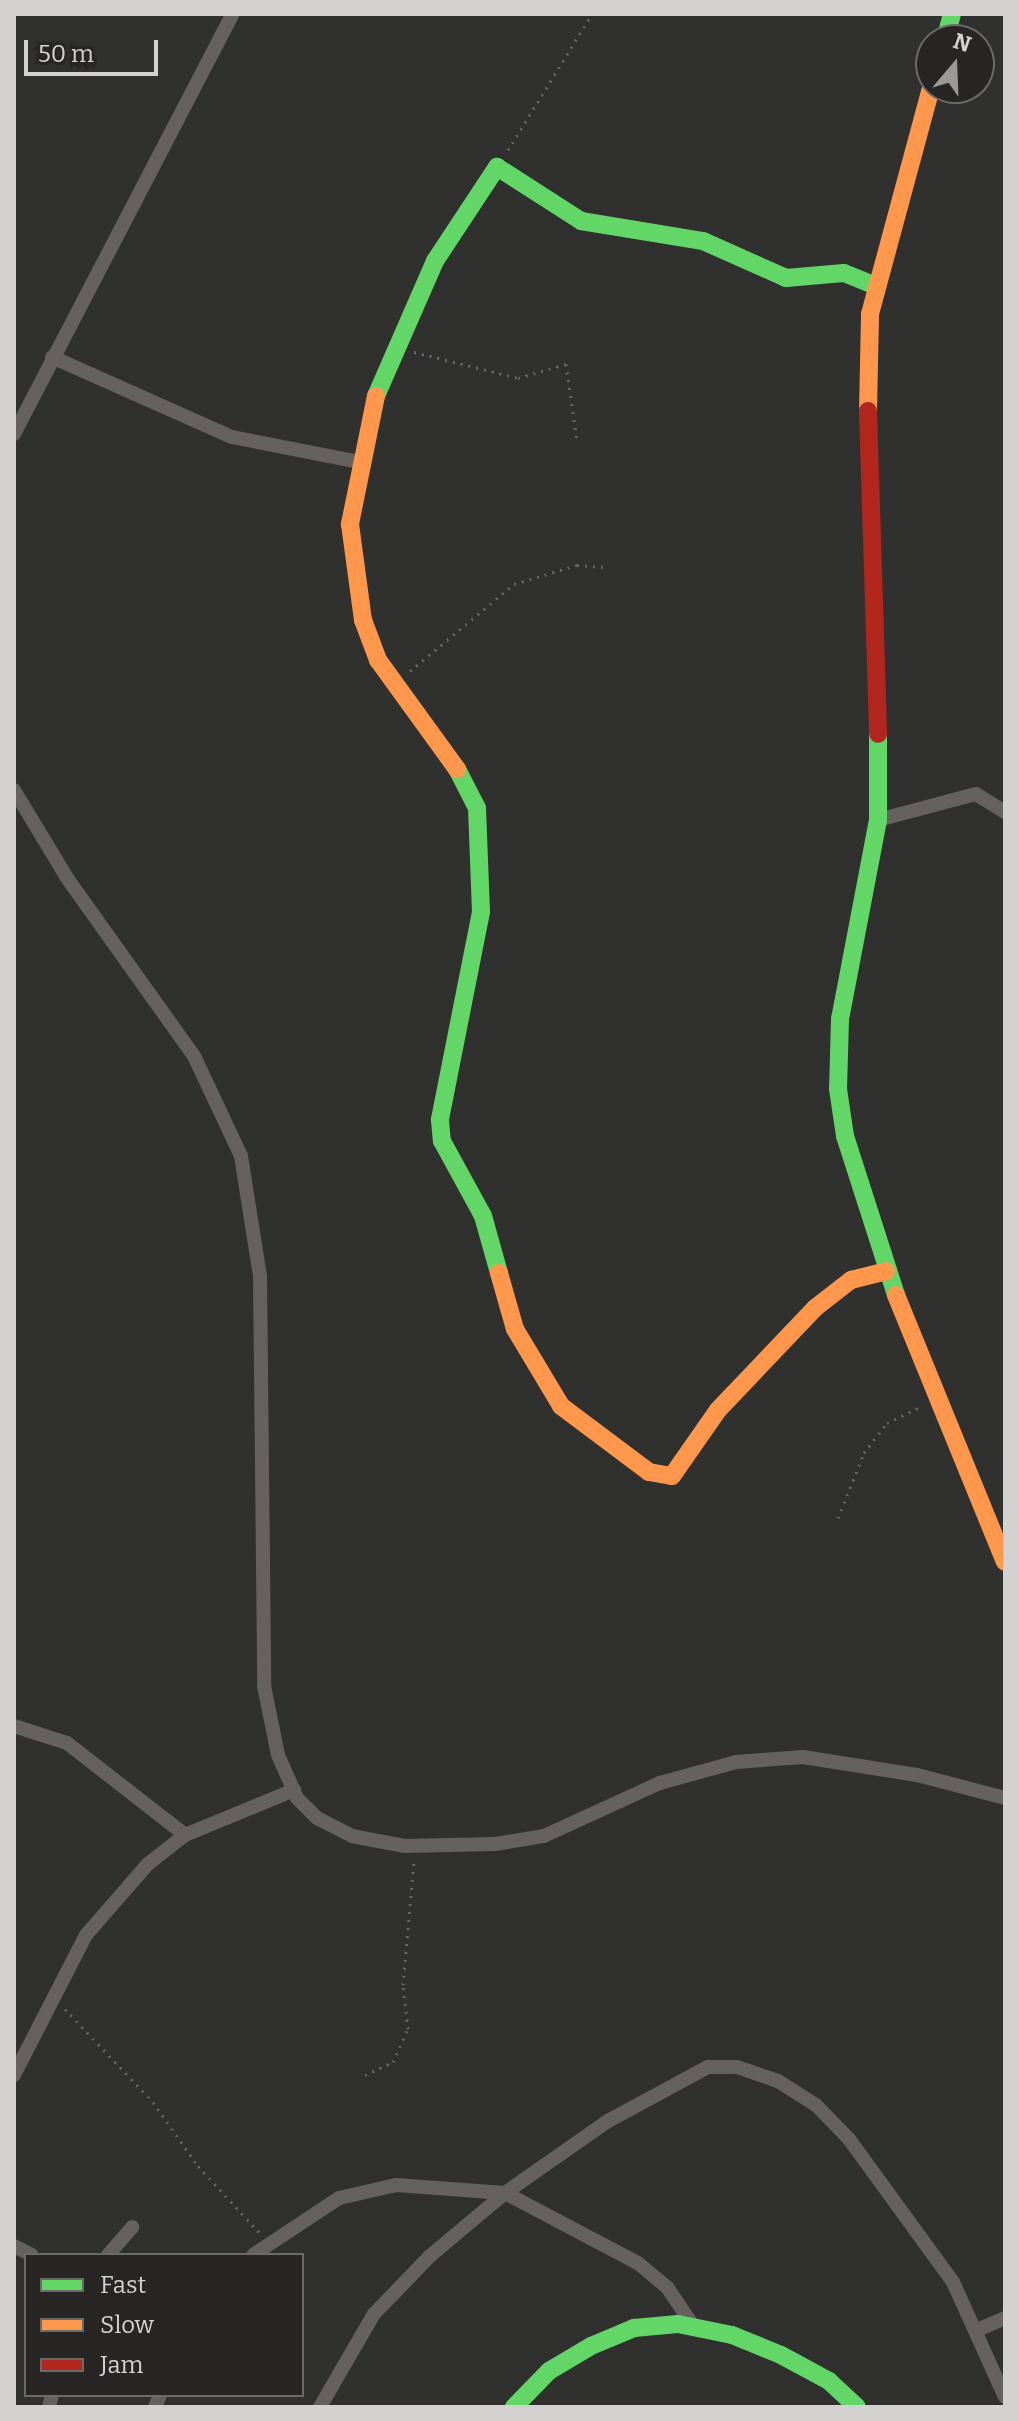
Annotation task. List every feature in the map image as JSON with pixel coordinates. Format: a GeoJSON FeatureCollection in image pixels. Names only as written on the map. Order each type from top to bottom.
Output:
{"type":"FeatureCollection","features":[{"type":"Feature","properties":{"kind":"main road"},"geometry":{"type":"LineString","coordinates":[[927,104],[877,286],[865,359],[865,427],[879,618],[878,820],[840,1019],[838,1089],[845,1136],[886,1271],[1005,1562]]}},
{"type":"Feature","properties":{"kind":"main road"},"geometry":{"type":"LineString","coordinates":[[877,286],[844,273],[786,278],[703,241],[581,221],[497,167],[435,261],[395,345],[359,462],[350,524],[352,559],[363,620],[394,684],[442,741],[477,808],[481,912],[445,1080],[442,1141],[483,1216],[515,1329],[561,1406],[649,1472],[672,1476],[718,1410],[815,1308],[851,1280],[886,1271]]}},
{"type":"Feature","properties":{"kind":"main road"},"geometry":{"type":"LineString","coordinates":[[514,2407],[549,2371],[591,2346],[634,2328],[695,2327],[781,2355],[829,2381],[857,2407]]}},
{"type":"Feature","properties":{"kind":"street"},"geometry":{"type":"LineString","coordinates":[[14,434],[52,357],[87,302],[233,14]]}},
{"type":"Feature","properties":{"kind":"street"},"geometry":{"type":"LineString","coordinates":[[52,357],[232,437],[359,462]]}},
{"type":"Feature","properties":{"kind":"street"},"geometry":{"type":"LineString","coordinates":[[14,790],[67,878],[194,1056],[241,1156],[260,1276],[264,1686],[278,1755],[294,1790],[317,1818],[352,1836],[416,1846],[544,1836],[660,1783],[736,1762],[839,1759],[1005,1798]]}},
{"type":"Feature","properties":{"kind":"street"},"geometry":{"type":"LineString","coordinates":[[878,820],[976,794],[1005,812]]}},
{"type":"Feature","properties":{"kind":"street"},"geometry":{"type":"LineString","coordinates":[[14,1726],[67,1743],[185,1835]]}},
{"type":"Feature","properties":{"kind":"street"},"geometry":{"type":"LineString","coordinates":[[14,2075],[86,1935],[114,1899],[185,1835],[294,1790]]}},
{"type":"Feature","properties":{"kind":"street"},"geometry":{"type":"LineString","coordinates":[[320,2407],[396,2286],[505,2193],[680,2078],[708,2067],[737,2067],[778,2081],[816,2105],[849,2139],[903,2207],[977,2330],[1005,2397]]}},
{"type":"Feature","properties":{"kind":"street"},"geometry":{"type":"LineString","coordinates":[[255,2253],[339,2198],[396,2185],[505,2193],[638,2263],[667,2287],[695,2327]]}},
{"type":"Feature","properties":{"kind":"street"},"geometry":{"type":"LineString","coordinates":[[110,2253],[132,2227]]}},
{"type":"Feature","properties":{"kind":"street"},"geometry":{"type":"LineString","coordinates":[[977,2330],[1005,2318]]}},
{"type":"Feature","properties":{"kind":"path"},"geometry":{"type":"LineString","coordinates":[[497,167],[592,14]]}},
{"type":"Feature","properties":{"kind":"path"},"geometry":{"type":"LineString","coordinates":[[395,345],[457,367],[518,378],[566,364],[577,440]]}},
{"type":"Feature","properties":{"kind":"path"},"geometry":{"type":"LineString","coordinates":[[394,684],[514,584],[577,565],[604,567]]}},
{"type":"Feature","properties":{"kind":"path"},"geometry":{"type":"LineString","coordinates":[[838,1518],[864,1453],[887,1423],[938,1398]]}},
{"type":"Feature","properties":{"kind":"path"},"geometry":{"type":"LineString","coordinates":[[365,2075],[393,2062],[408,2029],[403,1985],[416,1846]]}},
{"type":"Feature","properties":{"kind":"path"},"geometry":{"type":"LineString","coordinates":[[54,1998],[153,2102],[198,2166],[269,2242]]}},
{"type":"Feature","properties":{"kind":"traffic: fast"},"geometry":{"type":"LineString","coordinates":[[949,24],[952,14]]}},
{"type":"Feature","properties":{"kind":"traffic: fast"},"geometry":{"type":"LineString","coordinates":[[376,396],[435,261],[497,167],[581,221],[703,241],[786,278],[844,273],[877,286]]}},
{"type":"Feature","properties":{"kind":"traffic: fast"},"geometry":{"type":"LineString","coordinates":[[878,734],[878,820],[840,1019],[838,1089],[845,1136],[896,1295]]}},
{"type":"Feature","properties":{"kind":"traffic: fast"},"geometry":{"type":"LineString","coordinates":[[457,769],[477,808],[481,912],[440,1120],[442,1141],[483,1216],[499,1273]]}},
{"type":"Feature","properties":{"kind":"traffic: fast"},"geometry":{"type":"LineString","coordinates":[[514,2407],[549,2371],[591,2346],[634,2328],[678,2324],[732,2335],[781,2355],[829,2381],[857,2407]]}},
{"type":"Feature","properties":{"kind":"traffic: slow"},"geometry":{"type":"LineString","coordinates":[[868,411],[870,314],[927,104]]}},
{"type":"Feature","properties":{"kind":"traffic: slow"},"geometry":{"type":"LineString","coordinates":[[376,396],[350,524],[363,620],[378,660],[457,769]]}},
{"type":"Feature","properties":{"kind":"traffic: slow"},"geometry":{"type":"LineString","coordinates":[[499,1273],[515,1329],[561,1406],[649,1472],[672,1476],[718,1410],[815,1308],[851,1280],[886,1271]]}},
{"type":"Feature","properties":{"kind":"traffic: slow"},"geometry":{"type":"LineString","coordinates":[[896,1295],[1005,1562]]}},
{"type":"Feature","properties":{"kind":"traffic: jam"},"geometry":{"type":"LineString","coordinates":[[868,411],[878,734]]}}]}
